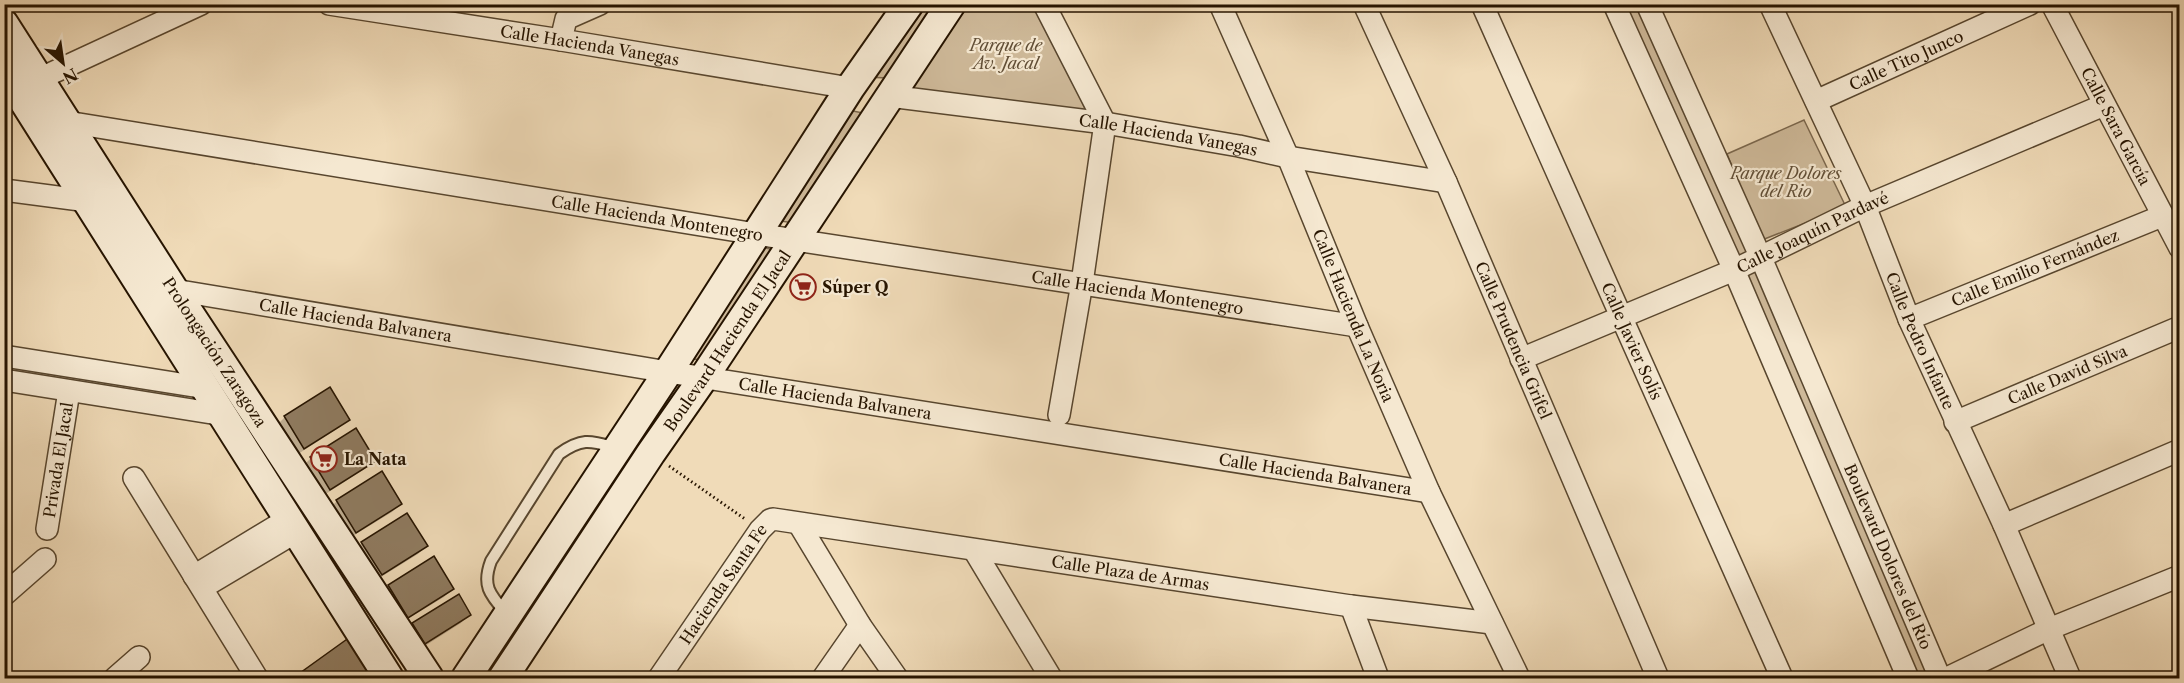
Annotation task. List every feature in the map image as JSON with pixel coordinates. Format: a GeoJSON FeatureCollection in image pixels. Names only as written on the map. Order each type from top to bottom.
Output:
{"type":"FeatureCollection","features":[{"type":"Feature","properties":{"kind":"main road","name":"Boulevard Hacienda El Jacal"},"geometry":{"type":"LineString","coordinates":[[466,678],[668,372],[850,88],[909,4]]}},
{"type":"Feature","properties":{"kind":"main road","name":"Boulevard Hacienda El Jacal"},"geometry":{"type":"LineString","coordinates":[[503,678],[951,4]]}},
{"type":"Feature","properties":{"kind":"main road","name":"Prolongación Zaragoza"},"geometry":{"type":"LineString","coordinates":[[4,24],[174,290],[429,678]]}},
{"type":"Feature","properties":{"kind":"main road","name":"Prolongación Zaragoza"},"geometry":{"type":"LineString","coordinates":[[4,70],[389,678]]}},
{"type":"Feature","properties":{"kind":"street"},"geometry":{"type":"LineString","coordinates":[[39,79],[201,4]]}},
{"type":"Feature","properties":{"kind":"street","name":"Calle Hacienda Vanegas"},"geometry":{"type":"LineString","coordinates":[[329,4],[562,21],[850,88]]}},
{"type":"Feature","properties":{"kind":"street"},"geometry":{"type":"LineString","coordinates":[[562,21],[600,4]]}},
{"type":"Feature","properties":{"kind":"street"},"geometry":{"type":"LineString","coordinates":[[1044,4],[1105,123],[1082,283],[1059,416]]}},
{"type":"Feature","properties":{"kind":"street","name":"Calle Hacienda La Noria"},"geometry":{"type":"LineString","coordinates":[[1220,4],[1288,157],[1356,326],[1429,492],[1519,678]]}},
{"type":"Feature","properties":{"kind":"street","name":"Calle Prudencia Grifel"},"geometry":{"type":"LineString","coordinates":[[1364,4],[1446,182],[1658,678]]}},
{"type":"Feature","properties":{"kind":"street","name":"Calle Javier Solís"},"geometry":{"type":"LineString","coordinates":[[1482,4],[1782,678]]}},
{"type":"Feature","properties":{"kind":"street","name":"Boulevard Dolores del Río"},"geometry":{"type":"LineString","coordinates":[[1614,4],[1734,270],[1908,678]]}},
{"type":"Feature","properties":{"kind":"street","name":"Boulevard Dolores del Río"},"geometry":{"type":"LineString","coordinates":[[1647,4],[1761,258],[1940,678]]}},
{"type":"Feature","properties":{"kind":"street","name":"Calle Pedro Infante"},"geometry":{"type":"LineString","coordinates":[[1770,4],[1865,206],[1909,319],[2004,525],[2070,678]]}},
{"type":"Feature","properties":{"kind":"street","name":"Calle Tito Junco"},"geometry":{"type":"LineString","coordinates":[[1816,101],[2030,4]]}},
{"type":"Feature","properties":{"kind":"street","name":"Calle Sara García"},"geometry":{"type":"LineString","coordinates":[[2052,4],[2180,248]]}},
{"type":"Feature","properties":{"kind":"street","name":"Calle Hacienda Vanegas"},"geometry":{"type":"LineString","coordinates":[[889,96],[1105,123],[1239,146],[1288,157],[1446,182]]}},
{"type":"Feature","properties":{"kind":"street","name":"Calle Joaquín Pardavé"},"geometry":{"type":"LineString","coordinates":[[1521,359],[1734,270],[1865,206],[2104,105]]}},
{"type":"Feature","properties":{"kind":"street","name":"Calle Hacienda Montenegro"},"geometry":{"type":"LineString","coordinates":[[68,122],[756,234],[1356,326]]}},
{"type":"Feature","properties":{"kind":"street"},"geometry":{"type":"LineString","coordinates":[[1686,162],[1712,151]]}},
{"type":"Feature","properties":{"kind":"street"},"geometry":{"type":"LineString","coordinates":[[4,190],[88,201]]}},
{"type":"Feature","properties":{"kind":"street","name":"Calle Emilio Fernández"},"geometry":{"type":"LineString","coordinates":[[1909,319],[2162,216]]}},
{"type":"Feature","properties":{"kind":"street","name":"Calle Hacienda Balvanera"},"geometry":{"type":"LineString","coordinates":[[174,290],[668,372],[1429,492]]}},
{"type":"Feature","properties":{"kind":"street","name":"Calle David Silva"},"geometry":{"type":"LineString","coordinates":[[1955,422],[2180,327]]}},
{"type":"Feature","properties":{"kind":"street"},"geometry":{"type":"LineString","coordinates":[[4,356],[206,388]]}},
{"type":"Feature","properties":{"kind":"street"},"geometry":{"type":"LineString","coordinates":[[4,380],[224,415]]}},
{"type":"Feature","properties":{"kind":"street"},"geometry":{"type":"LineString","coordinates":[[171,407],[175,383]]}},
{"type":"Feature","properties":{"kind":"street","name":"Privada El Jacal"},"geometry":{"type":"LineString","coordinates":[[47,529],[69,391]]}},
{"type":"Feature","properties":{"kind":"street"},"geometry":{"type":"LineString","coordinates":[[1809,446],[1837,436]]}},
{"type":"Feature","properties":{"kind":"street"},"geometry":{"type":"LineString","coordinates":[[2004,525],[2180,450]]}},
{"type":"Feature","properties":{"kind":"street"},"geometry":{"type":"LineString","coordinates":[[134,478],[257,678]]}},
{"type":"Feature","properties":{"kind":"street"},"geometry":{"type":"LineString","coordinates":[[799,524],[860,625],[897,678]]}},
{"type":"Feature","properties":{"kind":"street","name":"Calle Plaza de Armas"},"geometry":{"type":"LineString","coordinates":[[765,525],[799,524],[1351,606],[1492,623]]}},
{"type":"Feature","properties":{"kind":"street","name":"Hacienda Santa Fe"},"geometry":{"type":"LineString","coordinates":[[659,678],[765,525]]}},
{"type":"Feature","properties":{"kind":"street"},"geometry":{"type":"LineString","coordinates":[[197,582],[292,526]]}},
{"type":"Feature","properties":{"kind":"street"},"geometry":{"type":"LineString","coordinates":[[974,550],[1051,678]]}},
{"type":"Feature","properties":{"kind":"street"},"geometry":{"type":"LineString","coordinates":[[4,595],[45,559]]}},
{"type":"Feature","properties":{"kind":"street"},"geometry":{"type":"LineString","coordinates":[[1947,678],[2049,629],[2180,576]]}},
{"type":"Feature","properties":{"kind":"street"},"geometry":{"type":"LineString","coordinates":[[1351,606],[1378,678]]}},
{"type":"Feature","properties":{"kind":"street"},"geometry":{"type":"LineString","coordinates":[[823,678],[860,625]]}},
{"type":"Feature","properties":{"kind":"street"},"geometry":{"type":"LineString","coordinates":[[115,678],[139,657]]}},
{"type":"Feature","properties":{"kind":"lane"},"geometry":{"type":"LineString","coordinates":[[507,615],[488,589],[486,576],[491,561],[560,454],[574,444],[589,440],[618,448]]}},
{"type":"Feature","properties":{"kind":"path"},"geometry":{"type":"LineString","coordinates":[[651,453],[765,525]]}},
{"type":"Feature","properties":{"kind":"green space"},"geometry":{"type":"Polygon","coordinates":[[[913,5],[939,5],[888,78],[864,77],[913,5]]]}},
{"type":"Feature","properties":{"kind":"green space","name":"Parque de Av. Jacal"},"geometry":{"type":"Polygon","coordinates":[[[961,5],[1037,5],[1089,117],[906,90],[961,5]]]}},
{"type":"Feature","properties":{"kind":"green space"},"geometry":{"type":"Polygon","coordinates":[[[1620,5],[1643,5],[1753,254],[1737,261],[1620,5]]]}},
{"type":"Feature","properties":{"kind":"green space"},"geometry":{"type":"Polygon","coordinates":[[[843,109],[863,113],[795,223],[772,220],[843,109]]]}},
{"type":"Feature","properties":{"kind":"green space","name":"Parque Dolores del Rio"},"geometry":{"type":"Polygon","coordinates":[[[1804,120],[1846,207],[1762,240],[1727,154],[1804,120]]]}},
{"type":"Feature","properties":{"kind":"green space"},"geometry":{"type":"Polygon","coordinates":[[[756,246],[775,250],[703,360],[682,358],[756,246]]]}},
{"type":"Feature","properties":{"kind":"green space"},"geometry":{"type":"Polygon","coordinates":[[[1757,266],[1934,678],[1914,678],[1742,273],[1757,266]]]}},
{"type":"Feature","properties":{"kind":"green space"},"geometry":{"type":"Polygon","coordinates":[[[4,358],[185,386],[182,402],[5,374],[4,358]]]}},
{"type":"Feature","properties":{"kind":"building"},"geometry":{"type":"Polygon","coordinates":[[[330,387],[350,420],[304,449],[284,416],[330,387]]]}},
{"type":"Feature","properties":{"kind":"building"},"geometry":{"type":"Polygon","coordinates":[[[356,428],[376,461],[330,490],[310,457],[356,428]]]}},
{"type":"Feature","properties":{"kind":"building"},"geometry":{"type":"Polygon","coordinates":[[[382,471],[402,504],[356,533],[336,500],[382,471]]]}},
{"type":"Feature","properties":{"kind":"building"},"geometry":{"type":"Polygon","coordinates":[[[407,513],[428,546],[382,575],[361,542],[407,513]]]}},
{"type":"Feature","properties":{"kind":"building"},"geometry":{"type":"Polygon","coordinates":[[[434,556],[454,589],[408,618],[388,585],[434,556]]]}},
{"type":"Feature","properties":{"kind":"building"},"geometry":{"type":"Polygon","coordinates":[[[459,594],[471,615],[425,644],[412,623],[459,594]]]}},
{"type":"Feature","properties":{"kind":"building"},"geometry":{"type":"Polygon","coordinates":[[[350,637],[377,678],[293,678],[350,637]]]}},
{"type":"Feature","properties":{"kind":"place","name":"Súper Q"},"geometry":{"type":"Point","coordinates":[803,287]}},
{"type":"Feature","properties":{"kind":"place","name":"La Nata"},"geometry":{"type":"Point","coordinates":[324,459]}}]}
